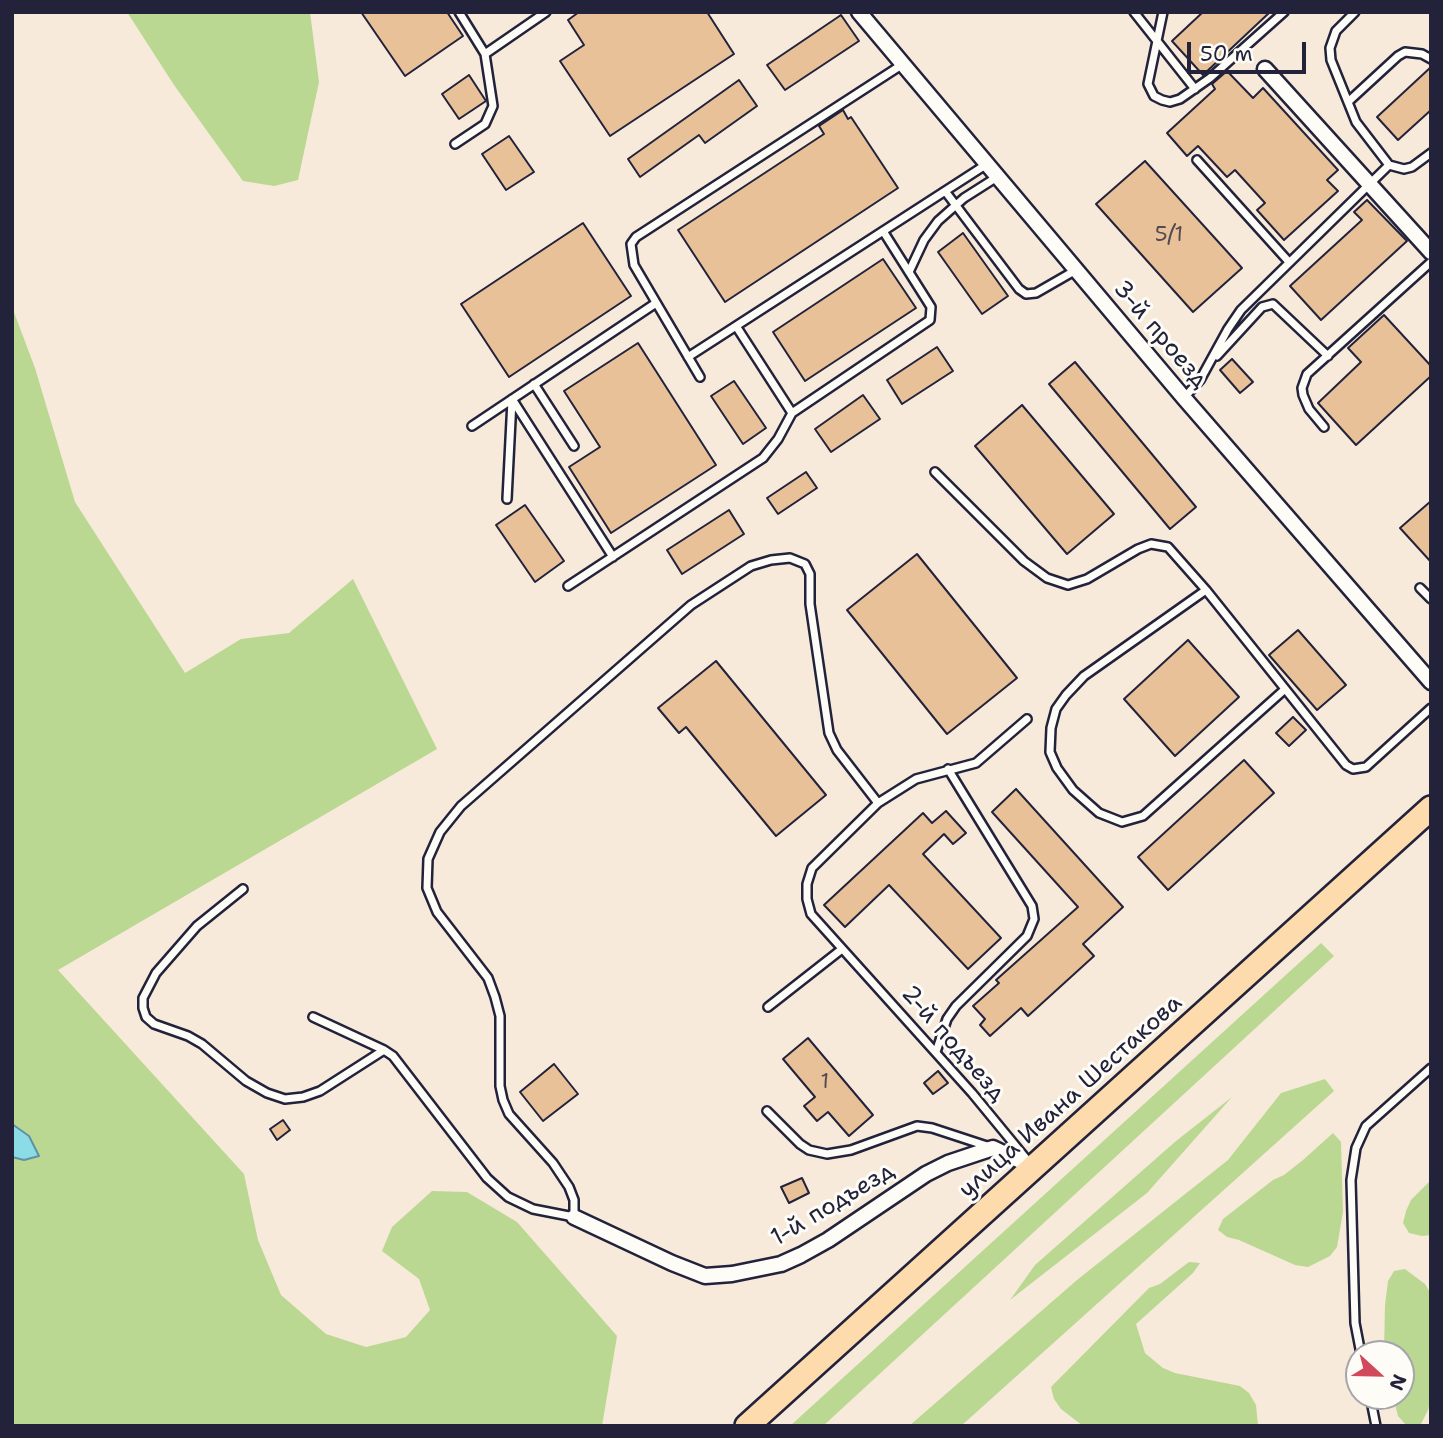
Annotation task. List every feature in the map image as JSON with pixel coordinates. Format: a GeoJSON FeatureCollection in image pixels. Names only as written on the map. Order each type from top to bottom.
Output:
{"type":"FeatureCollection","features":[{"type":"Feature","properties":{"kind":"main road","name":"улица Ивана Шестакова"},"geometry":{"type":"LineString","coordinates":[[747,1426],[1431,808]]}},
{"type":"Feature","properties":{"kind":"street","name":"3-й проезд"},"geometry":{"type":"LineString","coordinates":[[862,13],[1184,398],[1431,682]]}},
{"type":"Feature","properties":{"kind":"street"},"geometry":{"type":"LineString","coordinates":[[1265,69],[1431,252]]}},
{"type":"Feature","properties":{"kind":"street"},"geometry":{"type":"LineString","coordinates":[[993,1148],[1032,1167]]}},
{"type":"Feature","properties":{"kind":"street","name":"1-й подъезд"},"geometry":{"type":"LineString","coordinates":[[574,1217],[705,1276],[753,1271],[781,1264],[819,1245],[926,1174],[948,1163],[993,1148]]}},
{"type":"Feature","properties":{"kind":"lane"},"geometry":{"type":"LineString","coordinates":[[456,144],[485,124],[491,116],[493,106],[485,54],[459,12]]}},
{"type":"Feature","properties":{"kind":"lane"},"geometry":{"type":"LineString","coordinates":[[485,54],[546,12]]}},
{"type":"Feature","properties":{"kind":"lane"},"geometry":{"type":"LineString","coordinates":[[1134,12],[1195,89]]}},
{"type":"Feature","properties":{"kind":"lane"},"geometry":{"type":"LineString","coordinates":[[1163,12],[1148,76],[1149,90],[1162,100],[1170,102],[1195,89],[1284,12]]}},
{"type":"Feature","properties":{"kind":"lane"},"geometry":{"type":"LineString","coordinates":[[1355,12],[1336,31],[1330,48],[1331,60],[1356,121],[1389,165],[1404,169],[1412,167],[1431,153]]}},
{"type":"Feature","properties":{"kind":"lane"},"geometry":{"type":"LineString","coordinates":[[1348,102],[1405,52],[1422,54],[1431,59]]}},
{"type":"Feature","properties":{"kind":"lane"},"geometry":{"type":"LineString","coordinates":[[700,377],[634,265],[631,244],[636,237],[903,64]]}},
{"type":"Feature","properties":{"kind":"lane"},"geometry":{"type":"LineString","coordinates":[[1196,160],[1289,262]]}},
{"type":"Feature","properties":{"kind":"lane"},"geometry":{"type":"LineString","coordinates":[[688,357],[987,164]]}},
{"type":"Feature","properties":{"kind":"lane"},"geometry":{"type":"LineString","coordinates":[[1184,398],[1200,380],[1241,310],[1389,165]]}},
{"type":"Feature","properties":{"kind":"lane"},"geometry":{"type":"LineString","coordinates":[[909,272],[927,235],[955,205],[998,177]]}},
{"type":"Feature","properties":{"kind":"lane"},"geometry":{"type":"LineString","coordinates":[[945,191],[1012,281],[1026,294],[1036,293],[1076,270]]}},
{"type":"Feature","properties":{"kind":"lane"},"geometry":{"type":"LineString","coordinates":[[568,586],[763,458],[771,450],[792,414],[930,320],[933,311],[931,307],[883,231]]}},
{"type":"Feature","properties":{"kind":"lane"},"geometry":{"type":"LineString","coordinates":[[1324,427],[1309,408],[1302,388],[1307,374],[1431,262]]}},
{"type":"Feature","properties":{"kind":"lane"},"geometry":{"type":"LineString","coordinates":[[471,426],[656,303]]}},
{"type":"Feature","properties":{"kind":"lane"},"geometry":{"type":"LineString","coordinates":[[1211,363],[1267,304],[1280,308],[1328,356]]}},
{"type":"Feature","properties":{"kind":"lane"},"geometry":{"type":"LineString","coordinates":[[736,326],[792,414]]}},
{"type":"Feature","properties":{"kind":"lane"},"geometry":{"type":"LineString","coordinates":[[534,384],[574,446]]}},
{"type":"Feature","properties":{"kind":"lane"},"geometry":{"type":"LineString","coordinates":[[512,399],[613,556]]}},
{"type":"Feature","properties":{"kind":"lane"},"geometry":{"type":"LineString","coordinates":[[507,499],[512,399]]}},
{"type":"Feature","properties":{"kind":"lane"},"geometry":{"type":"LineString","coordinates":[[935,472],[1024,561],[1046,578],[1068,585],[1151,544],[1168,547],[1206,590],[1346,765],[1353,769],[1366,767],[1431,708]]}},
{"type":"Feature","properties":{"kind":"lane"},"geometry":{"type":"LineString","coordinates":[[313,1017],[394,1056],[495,1187],[517,1203],[574,1217],[574,1200],[569,1187],[553,1163],[509,1114],[503,1100],[500,1086],[499,1016],[488,978],[437,912],[427,888],[428,859],[440,832],[461,806],[691,605],[751,566],[790,558],[805,564],[810,575],[810,604],[829,733],[837,750],[878,803]]}},
{"type":"Feature","properties":{"kind":"lane"},"geometry":{"type":"LineString","coordinates":[[1420,587],[1431,599]]}},
{"type":"Feature","properties":{"kind":"lane"},"geometry":{"type":"LineString","coordinates":[[1206,590],[1084,677],[1056,709],[1051,728],[1051,752],[1057,768],[1073,790],[1099,813],[1122,822],[1143,816],[1284,690]]}},
{"type":"Feature","properties":{"kind":"lane","name":"2-й подъезд"},"geometry":{"type":"LineString","coordinates":[[1027,719],[976,763],[916,779],[878,803],[812,868],[807,884],[807,900],[811,914],[936,1052],[1032,1167]]}},
{"type":"Feature","properties":{"kind":"lane"},"geometry":{"type":"LineString","coordinates":[[936,1052],[947,1019],[956,1006],[1027,936],[1034,919],[1032,906],[948,769]]}},
{"type":"Feature","properties":{"kind":"lane"},"geometry":{"type":"LineString","coordinates":[[243,889],[197,926],[163,963],[148,986],[144,998],[146,1017],[154,1024],[202,1044],[246,1081],[285,1099],[320,1091],[384,1050]]}},
{"type":"Feature","properties":{"kind":"lane"},"geometry":{"type":"LineString","coordinates":[[768,1007],[842,949]]}},
{"type":"Feature","properties":{"kind":"lane"},"geometry":{"type":"LineString","coordinates":[[1358,1340],[1355,1323],[1351,1180],[1356,1148],[1366,1126],[1431,1068]]}},
{"type":"Feature","properties":{"kind":"lane"},"geometry":{"type":"LineString","coordinates":[[767,1111],[800,1144],[809,1150],[827,1154],[851,1150],[917,1126],[953,1134],[993,1148]]}},
{"type":"Feature","properties":{"kind":"green space"},"geometry":{"type":"Polygon","coordinates":[[[127,12],[310,12],[319,82],[298,180],[274,186],[243,181],[174,85],[127,12]]]}},
{"type":"Feature","properties":{"kind":"green space"},"geometry":{"type":"Polygon","coordinates":[[[12,307],[35,368],[75,502],[185,673],[241,639],[289,633],[353,579],[437,749],[58,970],[244,1174],[258,1240],[281,1295],[326,1334],[366,1347],[406,1337],[430,1310],[419,1279],[382,1251],[392,1227],[432,1191],[467,1192],[517,1222],[617,1336],[602,1426],[12,1426],[12,1157],[24,1160],[29,1136],[12,1124],[12,307]]]}},
{"type":"Feature","properties":{"kind":"green space"},"geometry":{"type":"Polygon","coordinates":[[[1321,943],[1334,956],[823,1426],[790,1426],[1321,943]]]}},
{"type":"Feature","properties":{"kind":"green space"},"geometry":{"type":"Polygon","coordinates":[[[1325,1079],[1334,1091],[961,1426],[909,1426],[1077,1280],[1228,1160],[1281,1093],[1325,1079]]]}},
{"type":"Feature","properties":{"kind":"green space"},"geometry":{"type":"Polygon","coordinates":[[[1232,1097],[1147,1193],[1010,1300],[1035,1265],[1176,1141],[1232,1097]]]}},
{"type":"Feature","properties":{"kind":"green space"},"geometry":{"type":"Polygon","coordinates":[[[1333,1133],[1341,1142],[1343,1212],[1337,1247],[1330,1256],[1308,1267],[1295,1265],[1227,1237],[1218,1230],[1223,1219],[1273,1180],[1284,1175],[1333,1133]]]}},
{"type":"Feature","properties":{"kind":"green space"},"geometry":{"type":"Polygon","coordinates":[[[1431,1180],[1431,1235],[1409,1233],[1403,1223],[1406,1211],[1411,1200],[1431,1180]]]}},
{"type":"Feature","properties":{"kind":"green space"},"geometry":{"type":"Polygon","coordinates":[[[1189,1262],[1200,1263],[1193,1273],[1136,1324],[1145,1353],[1163,1368],[1175,1373],[1240,1386],[1249,1393],[1256,1405],[1258,1426],[1083,1426],[1061,1409],[1054,1399],[1051,1387],[1149,1288],[1160,1284],[1189,1262]]]}},
{"type":"Feature","properties":{"kind":"green space"},"geometry":{"type":"Polygon","coordinates":[[[1405,1269],[1425,1284],[1431,1294],[1431,1398],[1420,1426],[1406,1425],[1396,1410],[1415,1410],[1415,1340],[1384,1340],[1388,1281],[1394,1271],[1405,1269]]]}},
{"type":"Feature","properties":{"kind":"water"},"geometry":{"type":"Polygon","coordinates":[[[12,1124],[29,1136],[39,1156],[24,1160],[12,1157],[12,1124]]]}},
{"type":"Feature","properties":{"kind":"building"},"geometry":{"type":"Polygon","coordinates":[[[361,12],[447,12],[463,36],[405,76],[361,12]]]}},
{"type":"Feature","properties":{"kind":"building"},"geometry":{"type":"Polygon","coordinates":[[[579,12],[707,12],[734,54],[610,136],[560,61],[584,45],[568,20],[579,12]]]}},
{"type":"Feature","properties":{"kind":"building"},"geometry":{"type":"Polygon","coordinates":[[[1203,12],[1270,12],[1203,75],[1172,41],[1203,12]]]}},
{"type":"Feature","properties":{"kind":"building"},"geometry":{"type":"Polygon","coordinates":[[[841,15],[859,41],[785,90],[767,65],[841,15]]]}},
{"type":"Feature","properties":{"kind":"building"},"geometry":{"type":"Polygon","coordinates":[[[1431,67],[1431,110],[1398,140],[1377,117],[1431,67]]]}},
{"type":"Feature","properties":{"kind":"building"},"geometry":{"type":"Polygon","coordinates":[[[1227,71],[1253,98],[1263,88],[1338,170],[1327,180],[1338,191],[1284,240],[1257,210],[1265,203],[1235,170],[1227,177],[1198,146],[1187,156],[1167,133],[1215,89],[1212,84],[1227,71]]]}},
{"type":"Feature","properties":{"kind":"building"},"geometry":{"type":"Polygon","coordinates":[[[469,75],[486,101],[459,119],[442,94],[469,75]]]}},
{"type":"Feature","properties":{"kind":"building"},"geometry":{"type":"Polygon","coordinates":[[[739,80],[757,106],[705,143],[699,135],[640,177],[628,159],[739,80]]]}},
{"type":"Feature","properties":{"kind":"building"},"geometry":{"type":"Polygon","coordinates":[[[843,110],[848,119],[851,117],[898,188],[725,302],[678,230],[824,134],[819,126],[843,110]]]}},
{"type":"Feature","properties":{"kind":"building"},"geometry":{"type":"Polygon","coordinates":[[[509,136],[534,172],[506,190],[482,154],[509,136]]]}},
{"type":"Feature","properties":{"kind":"building"},"geometry":{"type":"Polygon","coordinates":[[[1145,161],[1242,268],[1193,312],[1096,204],[1145,161]]]}},
{"type":"Feature","properties":{"kind":"building"},"geometry":{"type":"Polygon","coordinates":[[[1367,200],[1407,241],[1321,320],[1290,286],[1362,220],[1354,212],[1367,200]]]}},
{"type":"Feature","properties":{"kind":"building"},"geometry":{"type":"Polygon","coordinates":[[[583,223],[631,296],[509,377],[461,304],[583,223]]]}},
{"type":"Feature","properties":{"kind":"building"},"geometry":{"type":"Polygon","coordinates":[[[963,233],[1008,296],[982,314],[938,252],[963,233]]]}},
{"type":"Feature","properties":{"kind":"building"},"geometry":{"type":"Polygon","coordinates":[[[883,259],[916,308],[805,381],[773,332],[883,259]]]}},
{"type":"Feature","properties":{"kind":"building"},"geometry":{"type":"Polygon","coordinates":[[[1384,315],[1431,366],[1431,376],[1356,445],[1318,403],[1361,362],[1348,348],[1384,315]]]}},
{"type":"Feature","properties":{"kind":"building"},"geometry":{"type":"Polygon","coordinates":[[[638,343],[716,465],[611,533],[569,467],[600,447],[564,391],[638,343]]]}},
{"type":"Feature","properties":{"kind":"building"},"geometry":{"type":"Polygon","coordinates":[[[937,347],[953,371],[902,404],[887,380],[937,347]]]}},
{"type":"Feature","properties":{"kind":"building"},"geometry":{"type":"Polygon","coordinates":[[[1232,359],[1253,382],[1240,393],[1220,370],[1232,359]]]}},
{"type":"Feature","properties":{"kind":"building"},"geometry":{"type":"Polygon","coordinates":[[[1075,362],[1196,507],[1170,529],[1049,384],[1075,362]]]}},
{"type":"Feature","properties":{"kind":"building"},"geometry":{"type":"Polygon","coordinates":[[[734,381],[766,428],[743,444],[711,396],[734,381]]]}},
{"type":"Feature","properties":{"kind":"building"},"geometry":{"type":"Polygon","coordinates":[[[863,395],[880,419],[831,452],[815,429],[863,395]]]}},
{"type":"Feature","properties":{"kind":"building"},"geometry":{"type":"Polygon","coordinates":[[[1022,405],[1114,514],[1067,554],[975,446],[1022,405]]]}},
{"type":"Feature","properties":{"kind":"building"},"geometry":{"type":"Polygon","coordinates":[[[806,472],[817,488],[778,514],[767,498],[806,472]]]}},
{"type":"Feature","properties":{"kind":"building"},"geometry":{"type":"Polygon","coordinates":[[[1431,501],[1431,562],[1400,528],[1431,501]]]}},
{"type":"Feature","properties":{"kind":"building"},"geometry":{"type":"Polygon","coordinates":[[[525,505],[564,561],[535,582],[496,525],[525,505]]]}},
{"type":"Feature","properties":{"kind":"building"},"geometry":{"type":"Polygon","coordinates":[[[729,510],[744,534],[682,574],[667,550],[729,510]]]}},
{"type":"Feature","properties":{"kind":"building"},"geometry":{"type":"Polygon","coordinates":[[[917,554],[1017,678],[947,734],[847,610],[917,554]]]}},
{"type":"Feature","properties":{"kind":"building"},"geometry":{"type":"Polygon","coordinates":[[[1298,630],[1346,685],[1317,710],[1269,655],[1298,630]]]}},
{"type":"Feature","properties":{"kind":"building"},"geometry":{"type":"Polygon","coordinates":[[[1188,640],[1239,697],[1175,756],[1124,699],[1188,640]]]}},
{"type":"Feature","properties":{"kind":"building"},"geometry":{"type":"Polygon","coordinates":[[[716,661],[826,795],[776,836],[686,727],[679,733],[658,708],[716,661]]]}},
{"type":"Feature","properties":{"kind":"building"},"geometry":{"type":"Polygon","coordinates":[[[1293,717],[1306,730],[1289,746],[1276,733],[1293,717]]]}},
{"type":"Feature","properties":{"kind":"building"},"geometry":{"type":"Polygon","coordinates":[[[1244,760],[1274,793],[1168,890],[1138,857],[1244,760]]]}},
{"type":"Feature","properties":{"kind":"building"},"geometry":{"type":"Polygon","coordinates":[[[1016,789],[1123,907],[1083,944],[1094,956],[1028,1016],[1021,1008],[990,1036],[980,1025],[985,1019],[973,1006],[999,983],[996,980],[1078,907],[992,812],[1016,789]]]}},
{"type":"Feature","properties":{"kind":"building"},"geometry":{"type":"Polygon","coordinates":[[[946,811],[966,833],[953,844],[944,834],[923,854],[1001,938],[968,969],[889,885],[845,927],[824,905],[923,813],[932,823],[946,811]]]}},
{"type":"Feature","properties":{"kind":"building"},"geometry":{"type":"Polygon","coordinates":[[[808,1038],[873,1115],[849,1136],[828,1112],[817,1121],[804,1106],[815,1097],[783,1059],[808,1038]]]}},
{"type":"Feature","properties":{"kind":"building"},"geometry":{"type":"Polygon","coordinates":[[[554,1064],[578,1094],[543,1121],[520,1092],[554,1064]]]}},
{"type":"Feature","properties":{"kind":"building"},"geometry":{"type":"Polygon","coordinates":[[[938,1071],[948,1083],[933,1094],[924,1083],[938,1071]]]}},
{"type":"Feature","properties":{"kind":"building"},"geometry":{"type":"Polygon","coordinates":[[[283,1120],[290,1130],[277,1140],[270,1129],[283,1120]]]}},
{"type":"Feature","properties":{"kind":"building"},"geometry":{"type":"Polygon","coordinates":[[[802,1178],[809,1193],[789,1203],[781,1187],[802,1178]]]}}]}
